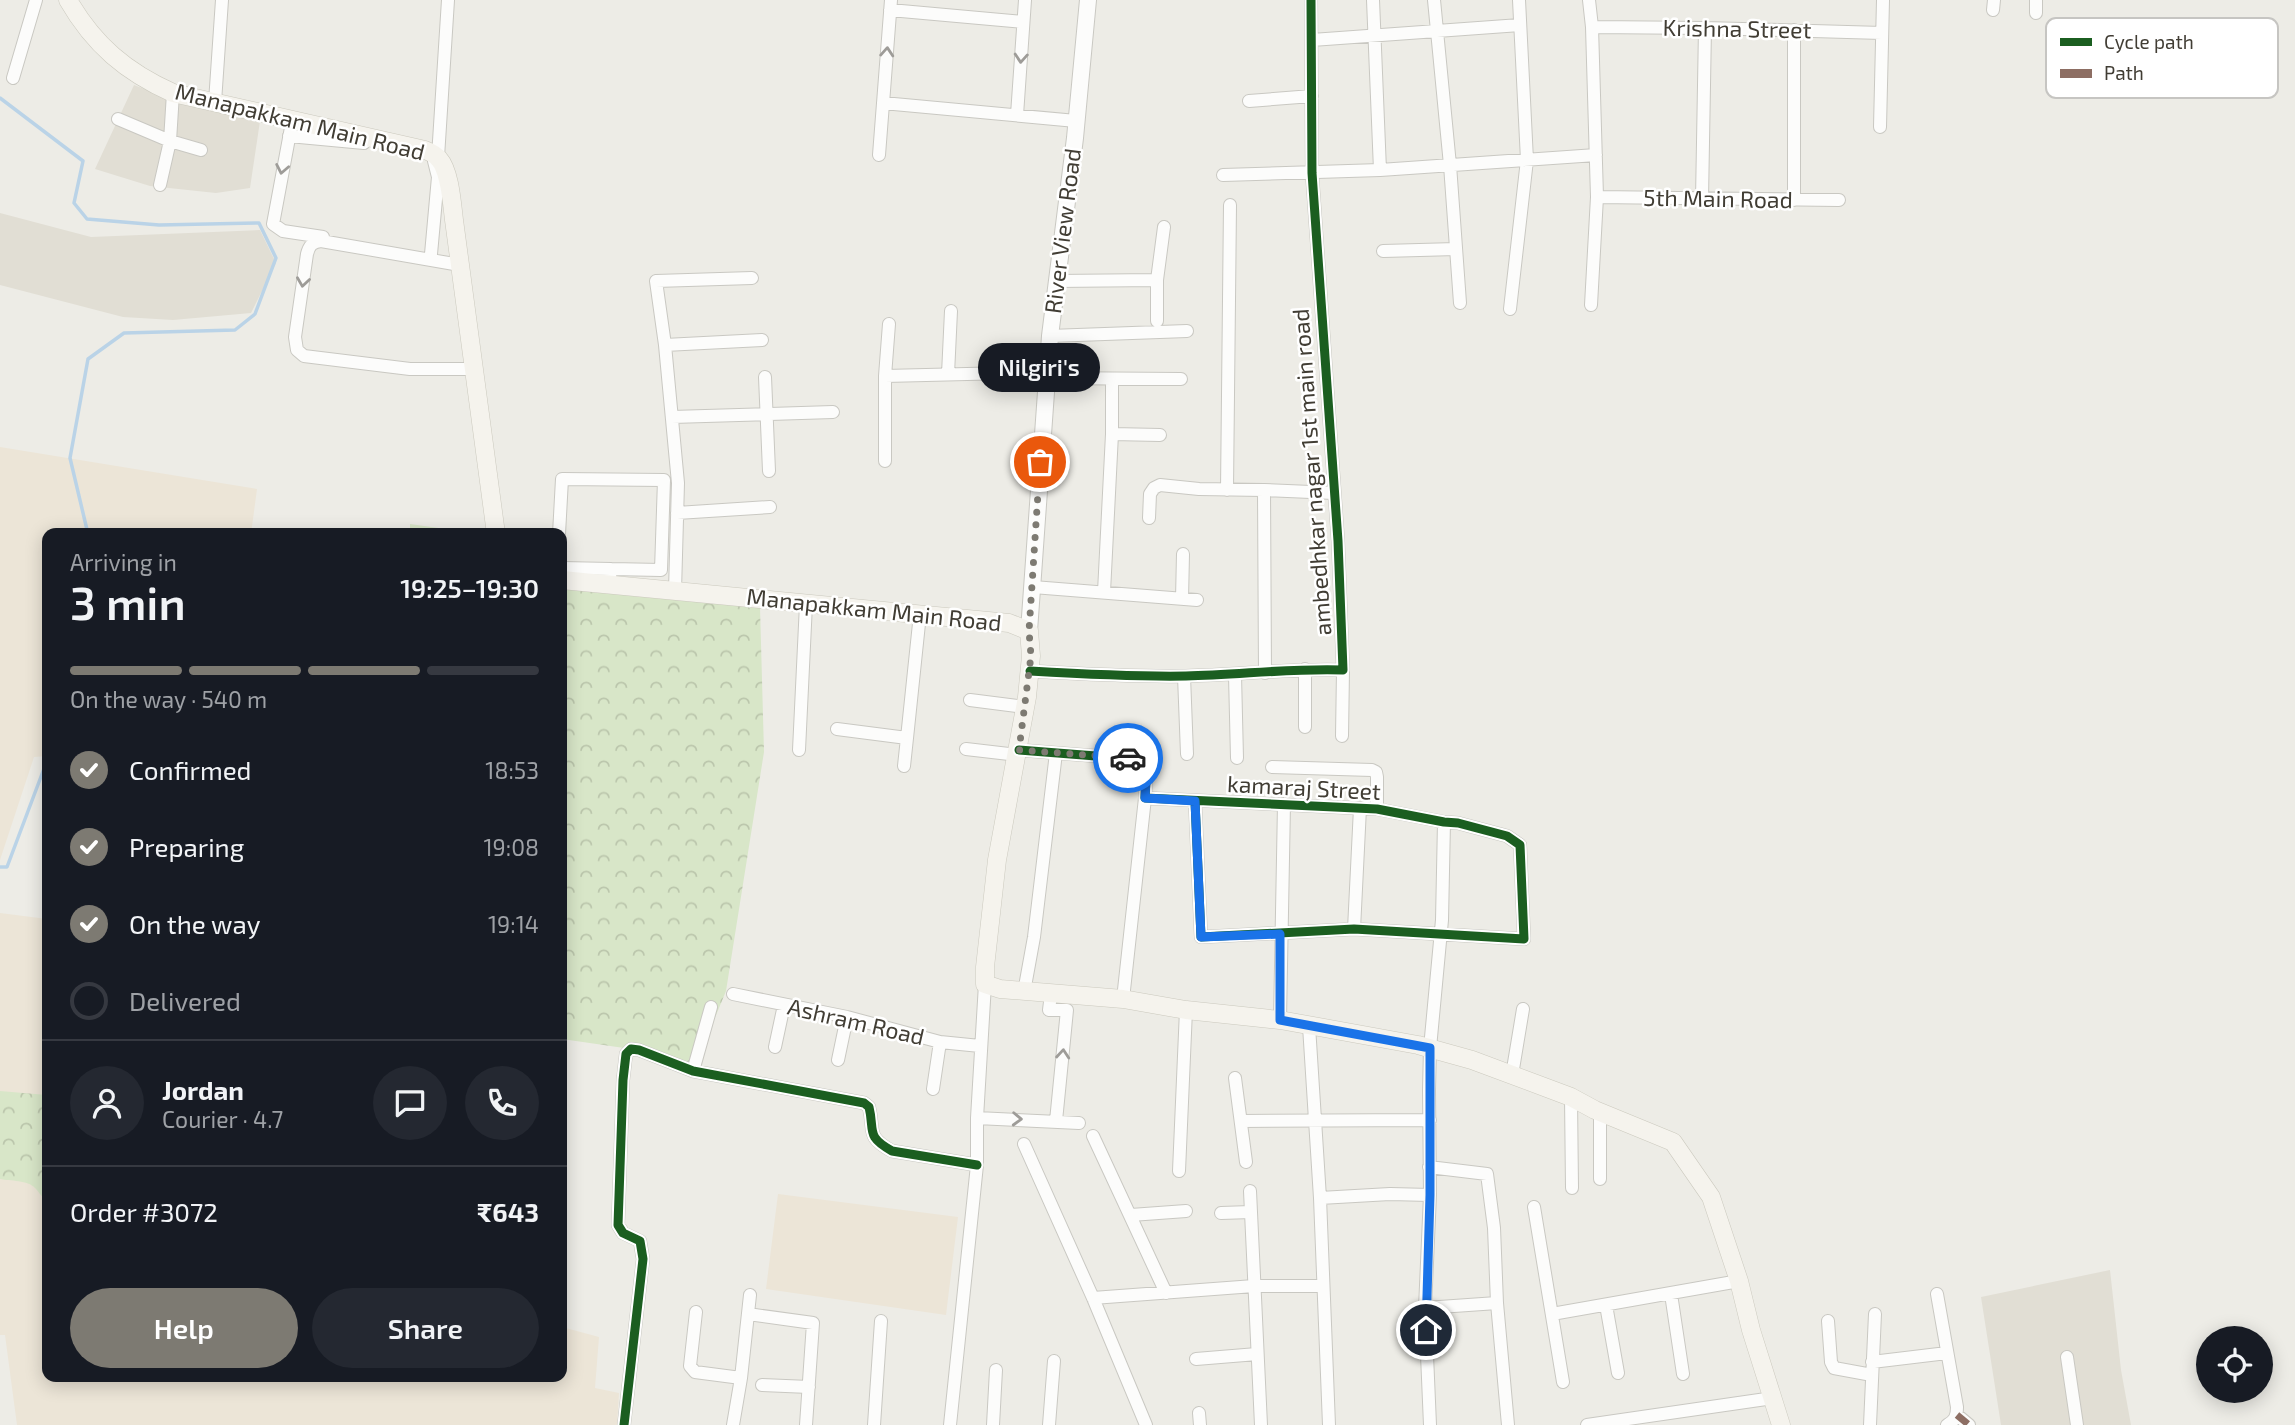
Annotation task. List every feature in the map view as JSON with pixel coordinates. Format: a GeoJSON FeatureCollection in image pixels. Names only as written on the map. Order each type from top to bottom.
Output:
{"type":"FeatureCollection","features":[{"type":"Feature","properties":{"kind":"main road","name":"Manapakkam Main Road"},"geometry":{"type":"LineString","coordinates":[[68,0],[90,33],[115,59],[141,79],[173,93],[215,102],[290,129],[425,150],[438,156],[449,186],[495,528]]}},
{"type":"Feature","properties":{"kind":"main road","name":"Manapakkam Main Road"},"geometry":{"type":"LineString","coordinates":[[567,580],[610,577],[676,591],[1009,623],[1029,631],[1030,671],[1018,752],[997,860],[985,985]]}},
{"type":"Feature","properties":{"kind":"main road"},"geometry":{"type":"LineString","coordinates":[[985,985],[1024,992],[1123,999],[1186,1010],[1280,1020],[1430,1048],[1571,1097],[1673,1142],[1712,1197],[1781,1425]]}},
{"type":"Feature","properties":{"kind":"street"},"geometry":{"type":"LineString","coordinates":[[13,78],[36,0]]}},
{"type":"Feature","properties":{"kind":"street"},"geometry":{"type":"LineString","coordinates":[[215,102],[222,0]]}},
{"type":"Feature","properties":{"kind":"street"},"geometry":{"type":"LineString","coordinates":[[438,156],[448,0]]}},
{"type":"Feature","properties":{"kind":"street"},"geometry":{"type":"LineString","coordinates":[[1017,115],[1025,0]]}},
{"type":"Feature","properties":{"kind":"street","name":"River View Road"},"geometry":{"type":"LineString","coordinates":[[1029,631],[1046,375],[1088,0]]}},
{"type":"Feature","properties":{"kind":"street","name":"ambedhkar nagar 1st main road"},"geometry":{"type":"LineString","coordinates":[[1030,671],[1184,676],[1305,669],[1343,670],[1312,173],[1311,0]]}},
{"type":"Feature","properties":{"kind":"street"},"geometry":{"type":"LineString","coordinates":[[1373,0],[1380,170]]}},
{"type":"Feature","properties":{"kind":"street"},"geometry":{"type":"LineString","coordinates":[[1434,0],[1460,303]]}},
{"type":"Feature","properties":{"kind":"street"},"geometry":{"type":"LineString","coordinates":[[1510,309],[1527,160],[1519,0]]}},
{"type":"Feature","properties":{"kind":"street"},"geometry":{"type":"LineString","coordinates":[[1589,0],[1597,197],[1591,305]]}},
{"type":"Feature","properties":{"kind":"street"},"geometry":{"type":"LineString","coordinates":[[1880,127],[1883,0]]}},
{"type":"Feature","properties":{"kind":"street"},"geometry":{"type":"LineString","coordinates":[[879,155],[890,5],[1023,22]]}},
{"type":"Feature","properties":{"kind":"street"},"geometry":{"type":"LineString","coordinates":[[1312,40],[1520,25]]}},
{"type":"Feature","properties":{"kind":"street","name":"Krishna Street"},"geometry":{"type":"LineString","coordinates":[[1592,27],[1705,27],[1882,33]]}},
{"type":"Feature","properties":{"kind":"street"},"geometry":{"type":"LineString","coordinates":[[1702,199],[1705,27]]}},
{"type":"Feature","properties":{"kind":"street"},"geometry":{"type":"LineString","coordinates":[[1794,30],[1794,200]]}},
{"type":"Feature","properties":{"kind":"street"},"geometry":{"type":"LineString","coordinates":[[160,185],[170,141],[173,93]]}},
{"type":"Feature","properties":{"kind":"street"},"geometry":{"type":"LineString","coordinates":[[1249,101],[1312,96]]}},
{"type":"Feature","properties":{"kind":"street"},"geometry":{"type":"LineString","coordinates":[[883,103],[1076,121]]}},
{"type":"Feature","properties":{"kind":"street"},"geometry":{"type":"LineString","coordinates":[[118,119],[170,141],[201,150]]}},
{"type":"Feature","properties":{"kind":"street"},"geometry":{"type":"LineString","coordinates":[[431,254],[438,177],[432,158],[396,148],[290,129],[273,216],[273,224],[277,229],[431,254],[460,262]]}},
{"type":"Feature","properties":{"kind":"street"},"geometry":{"type":"LineString","coordinates":[[1223,175],[1380,170],[1596,155]]}},
{"type":"Feature","properties":{"kind":"street","name":"5th Main Road"},"geometry":{"type":"LineString","coordinates":[[1597,197],[1839,200]]}},
{"type":"Feature","properties":{"kind":"street"},"geometry":{"type":"LineString","coordinates":[[1227,490],[1230,205]]}},
{"type":"Feature","properties":{"kind":"street"},"geometry":{"type":"LineString","coordinates":[[1157,321],[1157,280],[1164,227]]}},
{"type":"Feature","properties":{"kind":"street"},"geometry":{"type":"LineString","coordinates":[[460,262],[314,242],[307,254],[295,337],[297,350],[304,356],[410,369],[475,369]]}},
{"type":"Feature","properties":{"kind":"street"},"geometry":{"type":"LineString","coordinates":[[1383,251],[1456,249]]}},
{"type":"Feature","properties":{"kind":"street"},"geometry":{"type":"LineString","coordinates":[[676,591],[678,483],[656,281],[752,278]]}},
{"type":"Feature","properties":{"kind":"street"},"geometry":{"type":"LineString","coordinates":[[1056,281],[1157,280]]}},
{"type":"Feature","properties":{"kind":"street"},"geometry":{"type":"LineString","coordinates":[[948,374],[951,311]]}},
{"type":"Feature","properties":{"kind":"street"},"geometry":{"type":"LineString","coordinates":[[884,461],[885,376],[889,324]]}},
{"type":"Feature","properties":{"kind":"street"},"geometry":{"type":"LineString","coordinates":[[1050,336],[1187,331]]}},
{"type":"Feature","properties":{"kind":"street"},"geometry":{"type":"LineString","coordinates":[[665,345],[762,340]]}},
{"type":"Feature","properties":{"kind":"street"},"geometry":{"type":"LineString","coordinates":[[885,376],[948,374],[1046,375],[1112,380],[1181,379]]}},
{"type":"Feature","properties":{"kind":"street"},"geometry":{"type":"LineString","coordinates":[[765,377],[769,471]]}},
{"type":"Feature","properties":{"kind":"street"},"geometry":{"type":"LineString","coordinates":[[1104,592],[1112,380]]}},
{"type":"Feature","properties":{"kind":"street"},"geometry":{"type":"LineString","coordinates":[[672,417],[833,412]]}},
{"type":"Feature","properties":{"kind":"street"},"geometry":{"type":"LineString","coordinates":[[1112,434],[1160,435]]}},
{"type":"Feature","properties":{"kind":"street"},"geometry":{"type":"LineString","coordinates":[[559,528],[562,480],[664,480],[661,570],[610,577],[567,569]]}},
{"type":"Feature","properties":{"kind":"street"},"geometry":{"type":"LineString","coordinates":[[1149,518],[1150,494],[1160,485],[1334,493]]}},
{"type":"Feature","properties":{"kind":"street"},"geometry":{"type":"LineString","coordinates":[[1264,490],[1265,673]]}},
{"type":"Feature","properties":{"kind":"street"},"geometry":{"type":"LineString","coordinates":[[677,513],[770,507]]}},
{"type":"Feature","properties":{"kind":"street"},"geometry":{"type":"LineString","coordinates":[[1182,599],[1184,554]]}},
{"type":"Feature","properties":{"kind":"street"},"geometry":{"type":"LineString","coordinates":[[1033,587],[1197,600]]}},
{"type":"Feature","properties":{"kind":"street"},"geometry":{"type":"LineString","coordinates":[[799,750],[806,604]]}},
{"type":"Feature","properties":{"kind":"street"},"geometry":{"type":"LineString","coordinates":[[904,766],[920,614]]}},
{"type":"Feature","properties":{"kind":"street"},"geometry":{"type":"LineString","coordinates":[[1305,669],[1305,727]]}},
{"type":"Feature","properties":{"kind":"street"},"geometry":{"type":"LineString","coordinates":[[1342,736],[1343,670]]}},
{"type":"Feature","properties":{"kind":"street"},"geometry":{"type":"LineString","coordinates":[[1236,674],[1237,758]]}},
{"type":"Feature","properties":{"kind":"street"},"geometry":{"type":"LineString","coordinates":[[1184,676],[1187,754]]}},
{"type":"Feature","properties":{"kind":"street"},"geometry":{"type":"LineString","coordinates":[[970,700],[1025,707]]}},
{"type":"Feature","properties":{"kind":"street"},"geometry":{"type":"LineString","coordinates":[[837,729],[907,738]]}},
{"type":"Feature","properties":{"kind":"street"},"geometry":{"type":"LineString","coordinates":[[966,749],[1147,760],[1123,999]]}},
{"type":"Feature","properties":{"kind":"street"},"geometry":{"type":"LineString","coordinates":[[1024,992],[1034,937],[1056,753]]}},
{"type":"Feature","properties":{"kind":"street"},"geometry":{"type":"LineString","coordinates":[[1272,767],[1372,770],[1377,777],[1377,809]]}},
{"type":"Feature","properties":{"kind":"street","name":"kamaraj Street"},"geometry":{"type":"LineString","coordinates":[[1145,798],[1377,809],[1458,823],[1507,836],[1520,845],[1524,939],[1441,935]]}},
{"type":"Feature","properties":{"kind":"street"},"geometry":{"type":"LineString","coordinates":[[1195,801],[1201,937],[1354,929],[1441,935]]}},
{"type":"Feature","properties":{"kind":"street"},"geometry":{"type":"LineString","coordinates":[[1280,1020],[1284,804]]}},
{"type":"Feature","properties":{"kind":"street"},"geometry":{"type":"LineString","coordinates":[[1354,929],[1360,808]]}},
{"type":"Feature","properties":{"kind":"street"},"geometry":{"type":"LineString","coordinates":[[1430,1425],[1425,1308],[1430,1195],[1430,1048],[1441,935],[1444,822]]}},
{"type":"Feature","properties":{"kind":"street"},"geometry":{"type":"LineString","coordinates":[[950,1425],[977,1165],[980,1046],[985,985]]}},
{"type":"Feature","properties":{"kind":"street","name":"Ashram Road"},"geometry":{"type":"LineString","coordinates":[[733,994],[847,1017],[940,1042],[980,1046]]}},
{"type":"Feature","properties":{"kind":"street"},"geometry":{"type":"LineString","coordinates":[[1051,994],[1049,1010],[1067,1010],[1056,1121]]}},
{"type":"Feature","properties":{"kind":"street"},"geometry":{"type":"LineString","coordinates":[[775,1047],[784,1005]]}},
{"type":"Feature","properties":{"kind":"street"},"geometry":{"type":"LineString","coordinates":[[693,1072],[711,1007]]}},
{"type":"Feature","properties":{"kind":"street"},"geometry":{"type":"LineString","coordinates":[[1512,1075],[1523,1009]]}},
{"type":"Feature","properties":{"kind":"street"},"geometry":{"type":"LineString","coordinates":[[1179,1171],[1186,1010]]}},
{"type":"Feature","properties":{"kind":"street"},"geometry":{"type":"LineString","coordinates":[[838,1060],[847,1017]]}},
{"type":"Feature","properties":{"kind":"street"},"geometry":{"type":"LineString","coordinates":[[1309,1026],[1320,1198],[1329,1425]]}},
{"type":"Feature","properties":{"kind":"street"},"geometry":{"type":"LineString","coordinates":[[933,1089],[940,1042]]}},
{"type":"Feature","properties":{"kind":"street"},"geometry":{"type":"LineString","coordinates":[[624,1425],[643,1259],[640,1241],[623,1233],[618,1225],[623,1080],[626,1054],[631,1049],[693,1072],[864,1103],[869,1107],[872,1130],[880,1144],[892,1151],[977,1165]]}},
{"type":"Feature","properties":{"kind":"street"},"geometry":{"type":"LineString","coordinates":[[1235,1078],[1246,1162]]}},
{"type":"Feature","properties":{"kind":"street"},"geometry":{"type":"LineString","coordinates":[[1571,1097],[1572,1188]]}},
{"type":"Feature","properties":{"kind":"street"},"geometry":{"type":"LineString","coordinates":[[1600,1111],[1600,1179]]}},
{"type":"Feature","properties":{"kind":"street"},"geometry":{"type":"LineString","coordinates":[[977,1118],[1079,1123]]}},
{"type":"Feature","properties":{"kind":"street"},"geometry":{"type":"LineString","coordinates":[[1241,1121],[1375,1118],[1430,1120]]}},
{"type":"Feature","properties":{"kind":"street"},"geometry":{"type":"LineString","coordinates":[[1093,1136],[1166,1293]]}},
{"type":"Feature","properties":{"kind":"street"},"geometry":{"type":"LineString","coordinates":[[1024,1144],[1146,1425]]}},
{"type":"Feature","properties":{"kind":"street"},"geometry":{"type":"LineString","coordinates":[[1429,1167],[1487,1174],[1494,1228],[1497,1303],[1508,1425]]}},
{"type":"Feature","properties":{"kind":"street"},"geometry":{"type":"LineString","coordinates":[[1250,1191],[1261,1425]]}},
{"type":"Feature","properties":{"kind":"street"},"geometry":{"type":"LineString","coordinates":[[1320,1198],[1430,1195]]}},
{"type":"Feature","properties":{"kind":"street"},"geometry":{"type":"LineString","coordinates":[[1534,1208],[1563,1382]]}},
{"type":"Feature","properties":{"kind":"street"},"geometry":{"type":"LineString","coordinates":[[1131,1216],[1186,1211]]}},
{"type":"Feature","properties":{"kind":"street"},"geometry":{"type":"LineString","coordinates":[[1221,1213],[1251,1212]]}},
{"type":"Feature","properties":{"kind":"street"},"geometry":{"type":"LineString","coordinates":[[1552,1314],[1739,1281]]}},
{"type":"Feature","properties":{"kind":"street"},"geometry":{"type":"LineString","coordinates":[[1093,1298],[1254,1286],[1323,1286]]}},
{"type":"Feature","properties":{"kind":"street"},"geometry":{"type":"LineString","coordinates":[[1671,1294],[1683,1374]]}},
{"type":"Feature","properties":{"kind":"street"},"geometry":{"type":"LineString","coordinates":[[1937,1294],[1957,1415],[1969,1425]]}},
{"type":"Feature","properties":{"kind":"street"},"geometry":{"type":"LineString","coordinates":[[733,1425],[750,1295]]}},
{"type":"Feature","properties":{"kind":"street"},"geometry":{"type":"LineString","coordinates":[[1425,1308],[1497,1303]]}},
{"type":"Feature","properties":{"kind":"street"},"geometry":{"type":"LineString","coordinates":[[1606,1305],[1618,1373]]}},
{"type":"Feature","properties":{"kind":"street"},"geometry":{"type":"LineString","coordinates":[[696,1312],[690,1361],[692,1370],[741,1378]]}},
{"type":"Feature","properties":{"kind":"street"},"geometry":{"type":"LineString","coordinates":[[748,1314],[813,1323],[806,1425]]}},
{"type":"Feature","properties":{"kind":"street"},"geometry":{"type":"LineString","coordinates":[[1870,1425],[1875,1314]]}},
{"type":"Feature","properties":{"kind":"street"},"geometry":{"type":"LineString","coordinates":[[874,1425],[881,1321]]}},
{"type":"Feature","properties":{"kind":"street"},"geometry":{"type":"LineString","coordinates":[[1828,1321],[1831,1362],[1834,1368],[1872,1368],[1947,1353]]}},
{"type":"Feature","properties":{"kind":"street"},"geometry":{"type":"LineString","coordinates":[[1196,1359],[1257,1354]]}},
{"type":"Feature","properties":{"kind":"street"},"geometry":{"type":"LineString","coordinates":[[2067,1357],[2077,1425]]}},
{"type":"Feature","properties":{"kind":"street"},"geometry":{"type":"LineString","coordinates":[[1048,1425],[1054,1361]]}},
{"type":"Feature","properties":{"kind":"street"},"geometry":{"type":"LineString","coordinates":[[993,1425],[996,1370]]}},
{"type":"Feature","properties":{"kind":"street"},"geometry":{"type":"LineString","coordinates":[[762,1385],[809,1387]]}},
{"type":"Feature","properties":{"kind":"street"},"geometry":{"type":"LineString","coordinates":[[1587,1425],[1773,1398]]}},
{"type":"Feature","properties":{"kind":"street"},"geometry":{"type":"LineString","coordinates":[[1947,1425],[1957,1415]]}},
{"type":"Feature","properties":{"kind":"shaded area"},"geometry":{"type":"Polygon","coordinates":[[[134,85],[173,100],[260,121],[250,188],[216,193],[150,186],[95,169],[134,85]]]}},
{"type":"Feature","properties":{"kind":"shaded area"},"geometry":{"type":"Polygon","coordinates":[[[0,213],[91,237],[260,230],[276,263],[251,313],[173,320],[123,317],[0,285],[0,213]]]}},
{"type":"Feature","properties":{"kind":"shaded area"},"geometry":{"type":"Polygon","coordinates":[[[0,447],[257,489],[252,528],[42,528],[42,756],[34,757],[0,860],[0,447]]]}},
{"type":"Feature","properties":{"kind":"shaded area"},"geometry":{"type":"Polygon","coordinates":[[[0,913],[42,918],[42,1382],[567,1382],[567,1328],[599,1337],[595,1388],[619,1393],[617,1425],[17,1425],[5,1335],[0,1335],[0,913]]]}},
{"type":"Feature","properties":{"kind":"shaded area"},"geometry":{"type":"Polygon","coordinates":[[[778,1194],[958,1217],[946,1315],[766,1289],[778,1194]]]}},
{"type":"Feature","properties":{"kind":"shaded area"},"geometry":{"type":"Polygon","coordinates":[[[2110,1270],[2121,1370],[2131,1425],[2001,1425],[1981,1297],[2110,1270]]]}},
{"type":"Feature","properties":{"kind":"green space"},"geometry":{"type":"Polygon","coordinates":[[[410,524],[438,528],[410,528],[410,524]]]}},
{"type":"Feature","properties":{"kind":"green space"},"geometry":{"type":"Polygon","coordinates":[[[567,588],[760,607],[764,752],[726,991],[693,1071],[631,1049],[567,1040],[567,588]]]}},
{"type":"Feature","properties":{"kind":"green space"},"geometry":{"type":"Polygon","coordinates":[[[0,1091],[42,1095],[42,1196],[28,1184],[0,1179],[0,1091]]]}},
{"type":"Feature","properties":{"kind":"waterway"},"geometry":{"type":"LineString","coordinates":[[0,98],[83,161],[74,203],[87,219],[159,225],[259,223],[276,258],[255,314],[235,330],[124,333],[88,359],[70,458],[87,528]]}},
{"type":"Feature","properties":{"kind":"waterway"},"geometry":{"type":"LineString","coordinates":[[0,867],[7,867],[42,774]]}},
{"type":"Feature","properties":{"kind":"marked path"},"geometry":{"type":"LineString","coordinates":[[1957,1415],[1969,1425]]}},
{"type":"Feature","properties":{"kind":"cycle path"},"geometry":{"type":"LineString","coordinates":[[1030,671],[1166,676],[1343,670],[1338,541],[1312,173],[1311,0]]}},
{"type":"Feature","properties":{"kind":"cycle path"},"geometry":{"type":"LineString","coordinates":[[1019,750],[1147,760],[1145,798],[1377,809],[1458,823],[1507,836],[1520,845],[1524,939],[1354,929],[1201,937],[1195,801]]}},
{"type":"Feature","properties":{"kind":"cycle path"},"geometry":{"type":"LineString","coordinates":[[624,1425],[643,1259],[640,1241],[623,1233],[618,1225],[623,1080],[626,1054],[631,1049],[693,1071],[864,1103],[869,1107],[874,1137],[892,1151],[977,1165]]}},
{"type":"Feature","properties":{"kind":"way so far"},"geometry":{"type":"LineString","coordinates":[[1040,462],[1029,631],[1031,656],[1019,750],[1128,758]]}},
{"type":"Feature","properties":{"kind":"place","name":"Nilgiri's"},"geometry":{"type":"Point","coordinates":[1040,462]}},
{"type":"Feature","properties":{"kind":"route"},"geometry":{"type":"LineString","coordinates":[[1128,758],[1147,760],[1145,798],[1195,801],[1201,937],[1280,934],[1280,1020],[1430,1048],[1426,1330]]}}]}
